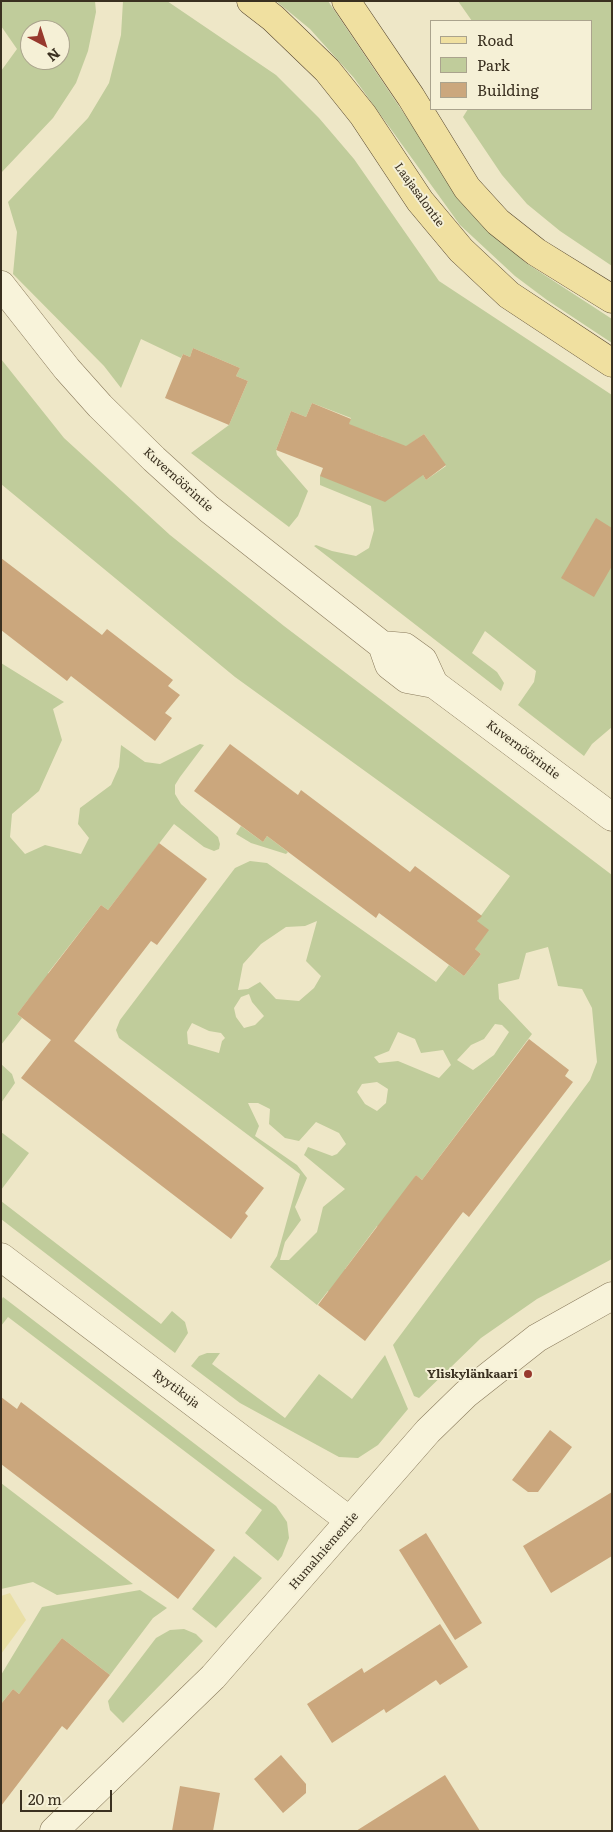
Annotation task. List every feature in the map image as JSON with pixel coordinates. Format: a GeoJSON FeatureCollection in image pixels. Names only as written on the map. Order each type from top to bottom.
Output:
{"type":"FeatureCollection","features":[{"type":"Feature","properties":{"kind":"main road","name":"Laajasalontie"},"geometry":{"type":"LineString","coordinates":[[251,1],[274,18],[327,70],[363,115],[420,200],[461,250],[509,295],[612,363]]}},
{"type":"Feature","properties":{"kind":"main road"},"geometry":{"type":"LineString","coordinates":[[346,1],[411,97],[467,188],[498,222],[536,252],[612,299]]}},
{"type":"Feature","properties":{"kind":"street","name":"Kuvernöörintie"},"geometry":{"type":"LineString","coordinates":[[1,285],[100,406],[209,509],[382,644],[389,665],[407,679],[434,684],[612,816]]}},
{"type":"Feature","properties":{"kind":"street","name":"Ryytikuja"},"geometry":{"type":"LineString","coordinates":[[1,1257],[350,1521]]}},
{"type":"Feature","properties":{"kind":"street","name":"Humalniementie"},"geometry":{"type":"LineString","coordinates":[[54,1831],[213,1677],[428,1431],[466,1394],[536,1338],[612,1296]]}},
{"type":"Feature","properties":{"kind":"green space"},"geometry":{"type":"Polygon","coordinates":[[[1,1],[95,1],[96,12],[88,51],[76,83],[53,118],[1,173],[1,71],[17,49],[1,26],[1,1]]]}},
{"type":"Feature","properties":{"kind":"green space"},"geometry":{"type":"Polygon","coordinates":[[[123,1],[167,1],[276,75],[319,118],[354,159],[439,281],[612,395],[612,727],[592,744],[584,756],[518,705],[534,682],[536,671],[485,631],[472,653],[497,672],[504,683],[501,691],[314,546],[356,556],[369,548],[374,530],[371,506],[320,485],[320,476],[423,475],[426,480],[446,466],[424,434],[390,458],[383,437],[358,428],[352,443],[343,439],[351,418],[312,403],[306,417],[291,411],[276,450],[277,455],[308,491],[298,516],[289,527],[191,453],[229,425],[248,381],[236,376],[240,368],[193,348],[190,357],[183,354],[181,358],[141,339],[121,388],[104,366],[13,274],[17,232],[8,202],[88,118],[109,83],[121,35],[123,1]]]}},
{"type":"Feature","properties":{"kind":"green space"},"geometry":{"type":"Polygon","coordinates":[[[276,1],[328,1],[434,158],[495,235],[526,263],[612,319],[612,343],[547,300],[515,276],[460,225],[354,78],[310,29],[276,1]]]}},
{"type":"Feature","properties":{"kind":"green space"},"geometry":{"type":"Polygon","coordinates":[[[458,1],[612,1],[612,266],[560,231],[527,204],[502,175],[463,117],[467,110],[593,110],[593,20],[471,20],[458,1]]]}},
{"type":"Feature","properties":{"kind":"green space"},"geometry":{"type":"Polygon","coordinates":[[[1,359],[64,438],[170,535],[284,626],[612,875],[612,1259],[537,1299],[481,1338],[419,1398],[414,1396],[393,1345],[590,1080],[597,1062],[592,1008],[582,989],[558,986],[548,947],[526,953],[519,979],[498,984],[499,999],[532,1034],[422,1180],[416,1175],[383,1230],[377,1226],[345,1269],[350,1273],[334,1295],[328,1291],[317,1305],[270,1267],[277,1256],[300,1174],[119,1038],[116,1030],[120,1020],[235,868],[250,861],[267,863],[436,982],[449,965],[464,976],[481,954],[475,949],[477,921],[510,876],[235,677],[1,484],[1,359]],[[317,921],[305,926],[286,927],[261,944],[243,964],[238,990],[248,989],[260,982],[276,999],[299,1001],[314,988],[321,976],[306,961],[317,921]],[[249,994],[241,997],[234,1008],[236,1017],[244,1028],[255,1025],[264,1016],[252,1002],[249,994]],[[192,1023],[187,1032],[188,1044],[219,1053],[222,1041],[225,1038],[221,1033],[209,1031],[192,1023]],[[495,1024],[484,1039],[471,1045],[457,1060],[473,1070],[494,1055],[509,1032],[502,1025],[495,1024]],[[398,1032],[389,1051],[374,1057],[379,1063],[398,1061],[439,1078],[451,1065],[443,1050],[421,1053],[415,1039],[398,1032]],[[377,1082],[362,1084],[357,1092],[365,1104],[377,1111],[386,1103],[388,1089],[377,1082]],[[248,1103],[259,1126],[255,1136],[297,1165],[307,1178],[295,1207],[301,1220],[285,1242],[280,1260],[289,1260],[317,1232],[323,1207],[345,1189],[304,1155],[308,1147],[332,1156],[337,1154],[346,1144],[339,1133],[316,1122],[299,1141],[285,1138],[269,1124],[270,1109],[258,1103],[248,1103]]]}},
{"type":"Feature","properties":{"kind":"green space"},"geometry":{"type":"Polygon","coordinates":[[[1,663],[64,702],[53,709],[62,740],[39,791],[12,814],[10,837],[25,854],[45,845],[81,854],[89,838],[78,824],[80,808],[111,785],[119,767],[121,745],[145,762],[160,764],[200,744],[204,745],[175,785],[175,794],[181,804],[218,837],[220,844],[219,849],[214,851],[204,847],[174,824],[108,910],[101,905],[48,973],[54,979],[28,1000],[17,1014],[22,1018],[1,1045],[1,663]]]}},
{"type":"Feature","properties":{"kind":"green space"},"geometry":{"type":"Polygon","coordinates":[[[241,826],[263,842],[267,836],[288,852],[286,854],[251,843],[236,834],[241,826]]]}},
{"type":"Feature","properties":{"kind":"green space"},"geometry":{"type":"Polygon","coordinates":[[[1,1064],[12,1074],[15,1083],[1,1103],[1,1064]]]}},
{"type":"Feature","properties":{"kind":"green space"},"geometry":{"type":"Polygon","coordinates":[[[1,1132],[29,1153],[1,1190],[1,1132]]]}},
{"type":"Feature","properties":{"kind":"green space"},"geometry":{"type":"Polygon","coordinates":[[[1,1201],[161,1324],[172,1311],[185,1322],[188,1333],[175,1353],[1,1219],[1,1201]]]}},
{"type":"Feature","properties":{"kind":"green space"},"geometry":{"type":"Polygon","coordinates":[[[3,1297],[276,1506],[287,1522],[289,1538],[278,1561],[245,1533],[262,1510],[8,1317],[1,1326],[1,1301],[3,1297]]]}},
{"type":"Feature","properties":{"kind":"green space"},"geometry":{"type":"Polygon","coordinates":[[[207,1353],[220,1353],[212,1364],[285,1418],[319,1374],[352,1399],[385,1355],[408,1409],[378,1445],[358,1458],[339,1457],[240,1403],[191,1366],[199,1356],[207,1353]]]}},
{"type":"Feature","properties":{"kind":"green space"},"geometry":{"type":"Polygon","coordinates":[[[1,1483],[133,1584],[57,1595],[33,1582],[1,1589],[1,1483]]]}},
{"type":"Feature","properties":{"kind":"green space"},"geometry":{"type":"Polygon","coordinates":[[[234,1556],[262,1578],[216,1628],[192,1609],[234,1556]]]}},
{"type":"Feature","properties":{"kind":"green space"},"geometry":{"type":"Polygon","coordinates":[[[140,1590],[167,1608],[153,1618],[110,1675],[62,1638],[51,1653],[56,1657],[36,1683],[31,1679],[19,1694],[13,1689],[1,1704],[1,1675],[42,1607],[140,1590]]]}},
{"type":"Feature","properties":{"kind":"green space"},"geometry":{"type":"Polygon","coordinates":[[[184,1629],[196,1634],[203,1641],[123,1723],[110,1710],[108,1701],[156,1638],[170,1630],[184,1629]]]}},
{"type":"Feature","properties":{"kind":"sand"},"geometry":{"type":"Polygon","coordinates":[[[10,1593],[26,1620],[1,1654],[1,1596],[10,1593]]]}},
{"type":"Feature","properties":{"kind":"building"},"geometry":{"type":"Polygon","coordinates":[[[193,348],[240,368],[236,376],[248,381],[229,425],[165,398],[183,354],[190,357],[193,348]]]}},
{"type":"Feature","properties":{"kind":"building"},"geometry":{"type":"Polygon","coordinates":[[[312,403],[351,419],[349,424],[406,446],[424,434],[446,465],[426,480],[423,475],[385,502],[320,476],[323,468],[276,450],[291,411],[306,417],[312,403]]]}},
{"type":"Feature","properties":{"kind":"building"},"geometry":{"type":"Polygon","coordinates":[[[596,518],[612,528],[612,566],[594,597],[561,578],[596,518]]]}},
{"type":"Feature","properties":{"kind":"building"},"geometry":{"type":"Polygon","coordinates":[[[1,558],[102,635],[107,629],[173,680],[168,686],[180,695],[165,713],[172,718],[155,741],[71,676],[67,681],[1,630],[1,558]]]}},
{"type":"Feature","properties":{"kind":"building"},"geometry":{"type":"Polygon","coordinates":[[[230,744],[298,795],[301,790],[410,872],[415,866],[482,916],[477,921],[489,930],[475,949],[481,954],[464,976],[379,913],[376,918],[267,836],[263,842],[194,791],[230,744]]]}},
{"type":"Feature","properties":{"kind":"building"},"geometry":{"type":"Polygon","coordinates":[[[159,843],[207,879],[157,945],[151,941],[74,1041],[264,1188],[245,1213],[248,1216],[231,1239],[21,1078],[51,1040],[17,1014],[101,905],[108,910],[159,843]]]}},
{"type":"Feature","properties":{"kind":"building"},"geometry":{"type":"Polygon","coordinates":[[[529,1039],[569,1070],[565,1076],[573,1082],[469,1217],[463,1212],[365,1341],[318,1305],[416,1175],[422,1180],[529,1039]]]}},
{"type":"Feature","properties":{"kind":"building"},"geometry":{"type":"Polygon","coordinates":[[[1,1397],[17,1409],[21,1402],[215,1550],[178,1599],[1,1464],[1,1397]]]}},
{"type":"Feature","properties":{"kind":"building"},"geometry":{"type":"Polygon","coordinates":[[[550,1430],[572,1447],[538,1492],[528,1492],[512,1480],[550,1430]]]}},
{"type":"Feature","properties":{"kind":"building"},"geometry":{"type":"Polygon","coordinates":[[[612,1492],[612,1556],[551,1593],[523,1546],[612,1492]]]}},
{"type":"Feature","properties":{"kind":"building"},"geometry":{"type":"Polygon","coordinates":[[[426,1533],[482,1623],[455,1640],[399,1550],[426,1533]]]}},
{"type":"Feature","properties":{"kind":"building"},"geometry":{"type":"Polygon","coordinates":[[[440,1624],[468,1667],[440,1685],[436,1680],[386,1713],[384,1709],[332,1743],[307,1704],[362,1668],[364,1673],[440,1624]]]}},
{"type":"Feature","properties":{"kind":"building"},"geometry":{"type":"Polygon","coordinates":[[[62,1638],[110,1675],[67,1730],[62,1726],[1,1806],[1,1704],[13,1689],[19,1694],[62,1638]]]}},
{"type":"Feature","properties":{"kind":"building"},"geometry":{"type":"Polygon","coordinates":[[[281,1755],[306,1784],[306,1793],[283,1813],[254,1779],[281,1755]]]}},
{"type":"Feature","properties":{"kind":"building"},"geometry":{"type":"Polygon","coordinates":[[[445,1775],[480,1831],[356,1831],[445,1775]]]}},
{"type":"Feature","properties":{"kind":"building"},"geometry":{"type":"Polygon","coordinates":[[[180,1786],[220,1793],[213,1831],[172,1831],[180,1786]]]}},
{"type":"Feature","properties":{"kind":"place","name":"Yliskylänkaari"},"geometry":{"type":"Point","coordinates":[528,1374]}}]}
